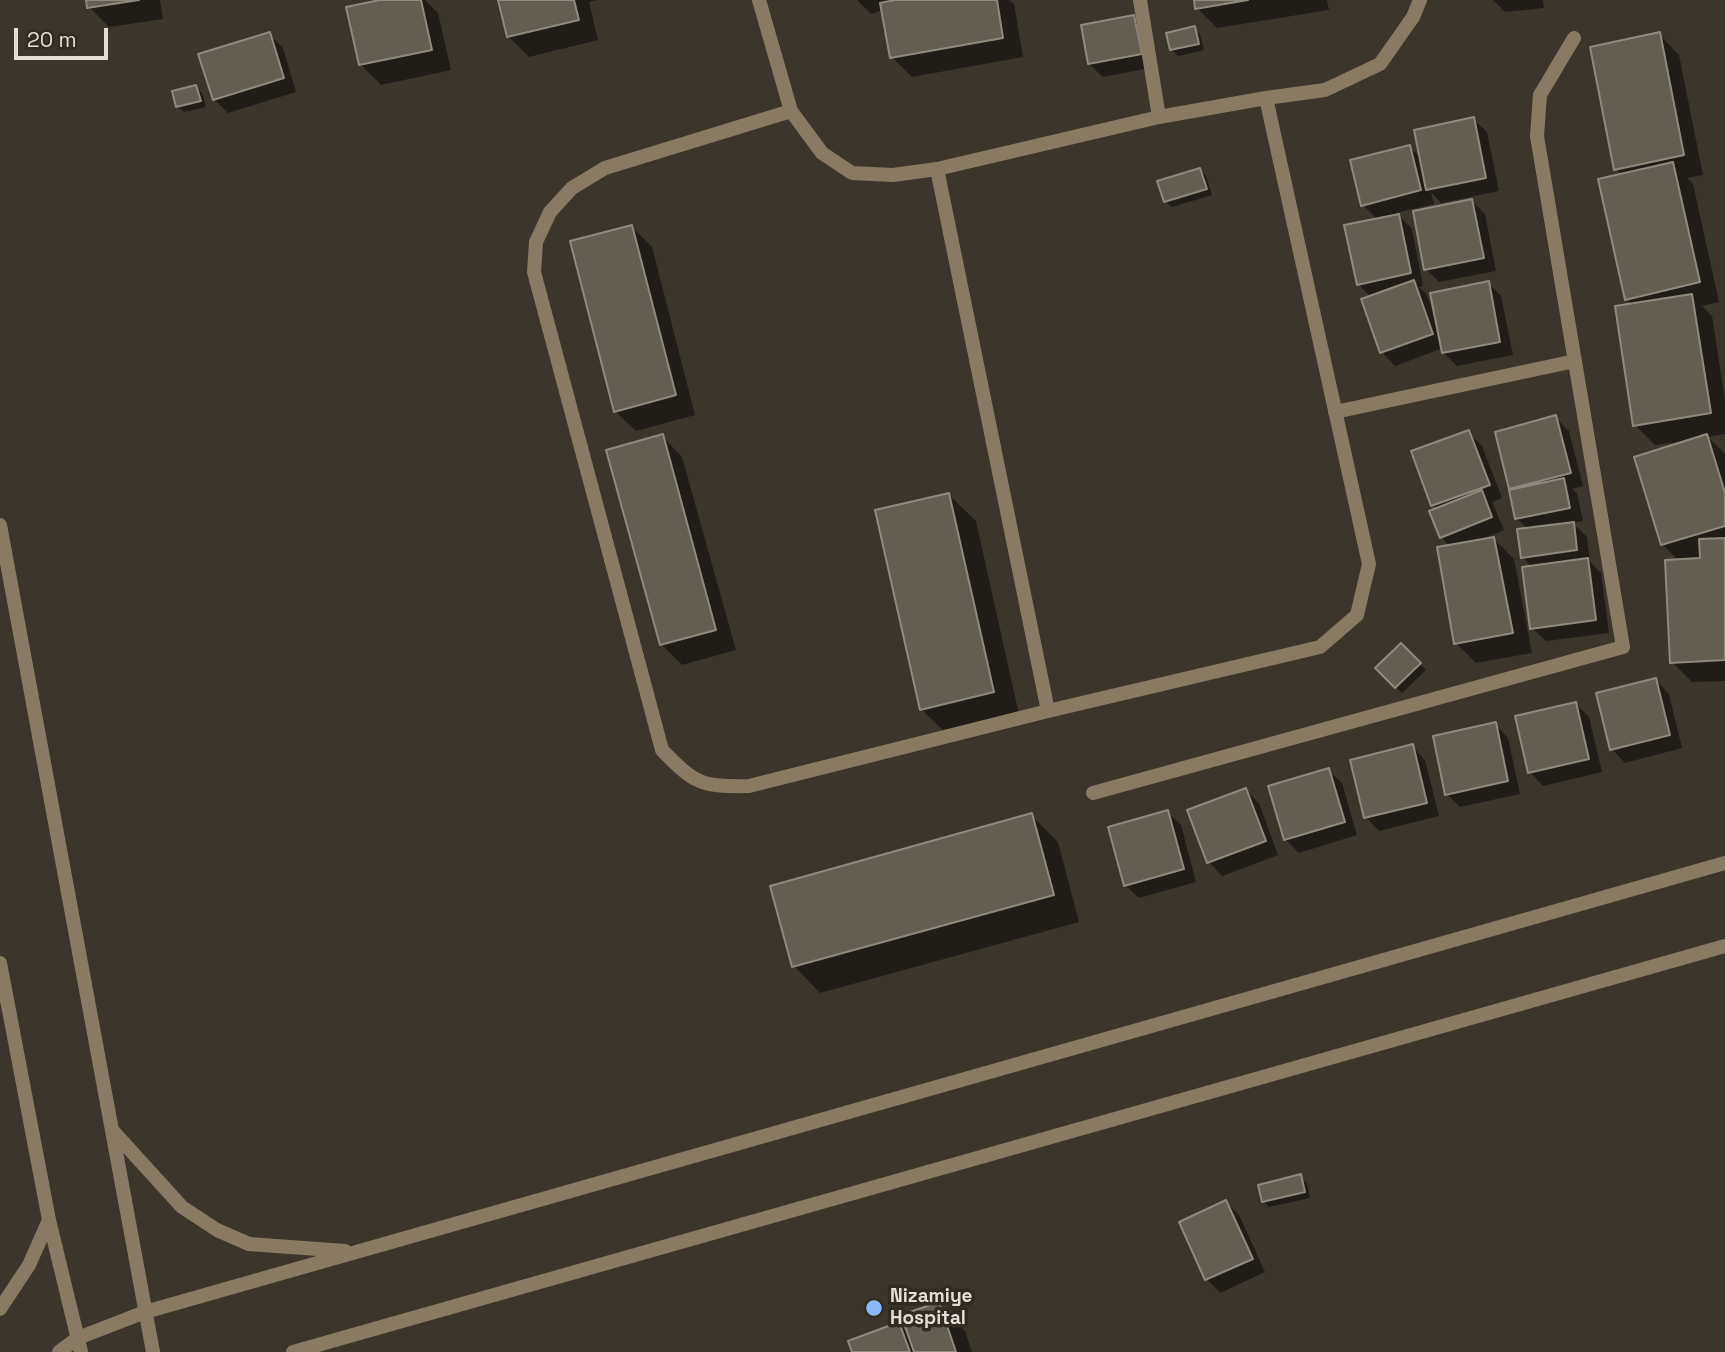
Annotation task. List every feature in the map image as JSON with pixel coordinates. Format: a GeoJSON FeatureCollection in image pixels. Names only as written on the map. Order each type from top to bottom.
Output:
{"type":"FeatureCollection","features":[{"type":"Feature","properties":{"kind":"street"},"geometry":{"type":"LineString","coordinates":[[759,0],[791,111],[822,153],[852,173],[893,175],[937,169],[1159,117],[1325,90],[1380,64],[1413,17],[1420,0]]}},
{"type":"Feature","properties":{"kind":"street"},"geometry":{"type":"LineString","coordinates":[[1140,0],[1159,117]]}},
{"type":"Feature","properties":{"kind":"street"},"geometry":{"type":"LineString","coordinates":[[1093,793],[1623,647],[1537,136],[1540,95],[1574,38]]}},
{"type":"Feature","properties":{"kind":"street"},"geometry":{"type":"LineString","coordinates":[[791,111],[605,168],[572,188],[550,212],[537,242],[534,272],[662,750],[688,776],[715,786],[749,786],[1048,711],[1320,648],[1357,615],[1368,564],[1266,98]]}},
{"type":"Feature","properties":{"kind":"street"},"geometry":{"type":"LineString","coordinates":[[937,169],[1048,711]]}},
{"type":"Feature","properties":{"kind":"street"},"geometry":{"type":"LineString","coordinates":[[1335,412],[1575,361]]}},
{"type":"Feature","properties":{"kind":"street"},"geometry":{"type":"LineString","coordinates":[[0,525],[153,1352]]}},
{"type":"Feature","properties":{"kind":"street"},"geometry":{"type":"LineString","coordinates":[[59,1352],[80,1345],[145,1312],[1725,863]]}},
{"type":"Feature","properties":{"kind":"street"},"geometry":{"type":"LineString","coordinates":[[293,1352],[1725,946]]}},
{"type":"Feature","properties":{"kind":"street"},"geometry":{"type":"LineString","coordinates":[[0,962],[49,1220],[80,1345]]}},
{"type":"Feature","properties":{"kind":"street"},"geometry":{"type":"LineString","coordinates":[[111,1129],[182,1207],[217,1230],[249,1244],[357,1252]]}},
{"type":"Feature","properties":{"kind":"street"},"geometry":{"type":"LineString","coordinates":[[0,1309],[29,1265],[49,1220]]}},
{"type":"Feature","properties":{"kind":"building"},"geometry":{"type":"Polygon","coordinates":[[[86,0],[139,0],[87,8],[86,0]]]}},
{"type":"Feature","properties":{"kind":"building"},"geometry":{"type":"Polygon","coordinates":[[[380,0],[421,0],[432,50],[359,65],[346,7],[380,0]]]}},
{"type":"Feature","properties":{"kind":"building"},"geometry":{"type":"Polygon","coordinates":[[[498,0],[574,0],[579,20],[507,37],[498,0]]]}},
{"type":"Feature","properties":{"kind":"building"},"geometry":{"type":"Polygon","coordinates":[[[895,0],[997,0],[1003,38],[890,58],[880,3],[895,0]]]}},
{"type":"Feature","properties":{"kind":"building"},"geometry":{"type":"Polygon","coordinates":[[[1194,0],[1248,0],[1195,9],[1194,0]]]}},
{"type":"Feature","properties":{"kind":"building"},"geometry":{"type":"Polygon","coordinates":[[[1134,15],[1142,54],[1088,64],[1081,25],[1134,15]]]}},
{"type":"Feature","properties":{"kind":"building"},"geometry":{"type":"Polygon","coordinates":[[[1195,26],[1199,44],[1170,50],[1166,33],[1195,26]]]}},
{"type":"Feature","properties":{"kind":"building"},"geometry":{"type":"Polygon","coordinates":[[[270,32],[284,78],[213,100],[198,54],[270,32]]]}},
{"type":"Feature","properties":{"kind":"building"},"geometry":{"type":"Polygon","coordinates":[[[1660,32],[1684,155],[1614,170],[1590,47],[1660,32]]]}},
{"type":"Feature","properties":{"kind":"building"},"geometry":{"type":"Polygon","coordinates":[[[196,85],[201,101],[176,107],[172,91],[196,85]]]}},
{"type":"Feature","properties":{"kind":"building"},"geometry":{"type":"Polygon","coordinates":[[[1474,117],[1486,178],[1426,190],[1414,130],[1474,117]]]}},
{"type":"Feature","properties":{"kind":"building"},"geometry":{"type":"Polygon","coordinates":[[[1410,145],[1421,190],[1361,206],[1350,160],[1410,145]]]}},
{"type":"Feature","properties":{"kind":"building"},"geometry":{"type":"Polygon","coordinates":[[[1673,162],[1700,282],[1625,300],[1598,179],[1673,162]]]}},
{"type":"Feature","properties":{"kind":"building"},"geometry":{"type":"Polygon","coordinates":[[[1200,168],[1207,189],[1164,202],[1157,181],[1200,168]]]}},
{"type":"Feature","properties":{"kind":"building"},"geometry":{"type":"Polygon","coordinates":[[[1472,199],[1484,258],[1424,270],[1413,211],[1472,199]]]}},
{"type":"Feature","properties":{"kind":"building"},"geometry":{"type":"Polygon","coordinates":[[[1399,214],[1411,273],[1357,285],[1344,225],[1399,214]]]}},
{"type":"Feature","properties":{"kind":"building"},"geometry":{"type":"Polygon","coordinates":[[[632,225],[676,395],[614,412],[570,241],[632,225]]]}},
{"type":"Feature","properties":{"kind":"building"},"geometry":{"type":"Polygon","coordinates":[[[1414,280],[1433,334],[1380,353],[1361,299],[1414,280]]]}},
{"type":"Feature","properties":{"kind":"building"},"geometry":{"type":"Polygon","coordinates":[[[1489,281],[1500,342],[1442,353],[1430,293],[1489,281]]]}},
{"type":"Feature","properties":{"kind":"building"},"geometry":{"type":"Polygon","coordinates":[[[1692,294],[1711,413],[1633,426],[1615,306],[1692,294]]]}},
{"type":"Feature","properties":{"kind":"building"},"geometry":{"type":"Polygon","coordinates":[[[1556,415],[1571,473],[1509,489],[1495,432],[1556,415]]]}},
{"type":"Feature","properties":{"kind":"building"},"geometry":{"type":"Polygon","coordinates":[[[1469,430],[1490,485],[1431,506],[1411,451],[1469,430]]]}},
{"type":"Feature","properties":{"kind":"building"},"geometry":{"type":"Polygon","coordinates":[[[663,434],[716,630],[660,645],[606,450],[663,434]]]}},
{"type":"Feature","properties":{"kind":"building"},"geometry":{"type":"Polygon","coordinates":[[[1707,434],[1725,493],[1725,526],[1661,545],[1634,457],[1707,434]]]}},
{"type":"Feature","properties":{"kind":"building"},"geometry":{"type":"Polygon","coordinates":[[[1564,478],[1570,508],[1515,519],[1509,490],[1564,478]]]}},
{"type":"Feature","properties":{"kind":"building"},"geometry":{"type":"Polygon","coordinates":[[[1482,490],[1492,517],[1440,538],[1429,511],[1482,490]]]}},
{"type":"Feature","properties":{"kind":"building"},"geometry":{"type":"Polygon","coordinates":[[[949,493],[994,692],[920,710],[875,510],[949,493]]]}},
{"type":"Feature","properties":{"kind":"building"},"geometry":{"type":"Polygon","coordinates":[[[1574,522],[1577,550],[1521,558],[1517,529],[1574,522]]]}},
{"type":"Feature","properties":{"kind":"building"},"geometry":{"type":"Polygon","coordinates":[[[1494,537],[1513,633],[1454,644],[1437,547],[1494,537]]]}},
{"type":"Feature","properties":{"kind":"building"},"geometry":{"type":"Polygon","coordinates":[[[1725,538],[1725,660],[1670,663],[1665,560],[1700,558],[1699,539],[1725,538]]]}},
{"type":"Feature","properties":{"kind":"building"},"geometry":{"type":"Polygon","coordinates":[[[1588,558],[1596,620],[1530,629],[1522,567],[1588,558]]]}},
{"type":"Feature","properties":{"kind":"building"},"geometry":{"type":"Polygon","coordinates":[[[1401,643],[1421,663],[1395,688],[1375,668],[1401,643]]]}},
{"type":"Feature","properties":{"kind":"building"},"geometry":{"type":"Polygon","coordinates":[[[1656,678],[1670,735],[1610,750],[1596,693],[1656,678]]]}},
{"type":"Feature","properties":{"kind":"building"},"geometry":{"type":"Polygon","coordinates":[[[1576,702],[1589,759],[1528,773],[1515,716],[1576,702]]]}},
{"type":"Feature","properties":{"kind":"building"},"geometry":{"type":"Polygon","coordinates":[[[1496,722],[1508,781],[1445,795],[1433,736],[1496,722]]]}},
{"type":"Feature","properties":{"kind":"building"},"geometry":{"type":"Polygon","coordinates":[[[1413,744],[1427,803],[1364,818],[1350,760],[1413,744]]]}},
{"type":"Feature","properties":{"kind":"building"},"geometry":{"type":"Polygon","coordinates":[[[1329,768],[1345,822],[1284,840],[1268,786],[1329,768]]]}},
{"type":"Feature","properties":{"kind":"building"},"geometry":{"type":"Polygon","coordinates":[[[1246,788],[1266,841],[1207,863],[1187,810],[1246,788]]]}},
{"type":"Feature","properties":{"kind":"building"},"geometry":{"type":"Polygon","coordinates":[[[1168,810],[1184,869],[1124,886],[1108,827],[1168,810]]]}},
{"type":"Feature","properties":{"kind":"building"},"geometry":{"type":"Polygon","coordinates":[[[1032,813],[1054,895],[792,967],[770,886],[1032,813]]]}},
{"type":"Feature","properties":{"kind":"building"},"geometry":{"type":"Polygon","coordinates":[[[1301,1174],[1305,1192],[1262,1202],[1258,1185],[1301,1174]]]}},
{"type":"Feature","properties":{"kind":"building"},"geometry":{"type":"Polygon","coordinates":[[[1226,1200],[1253,1259],[1205,1280],[1179,1222],[1226,1200]]]}},
{"type":"Feature","properties":{"kind":"building"},"geometry":{"type":"Polygon","coordinates":[[[939,1302],[956,1352],[914,1352],[901,1315],[939,1302]]]}},
{"type":"Feature","properties":{"kind":"building"},"geometry":{"type":"Polygon","coordinates":[[[899,1322],[910,1352],[852,1352],[848,1341],[899,1322]]]}},
{"type":"Feature","properties":{"kind":"place","name":"Nizamiye Hospital"},"geometry":{"type":"Point","coordinates":[874,1308]}}]}
